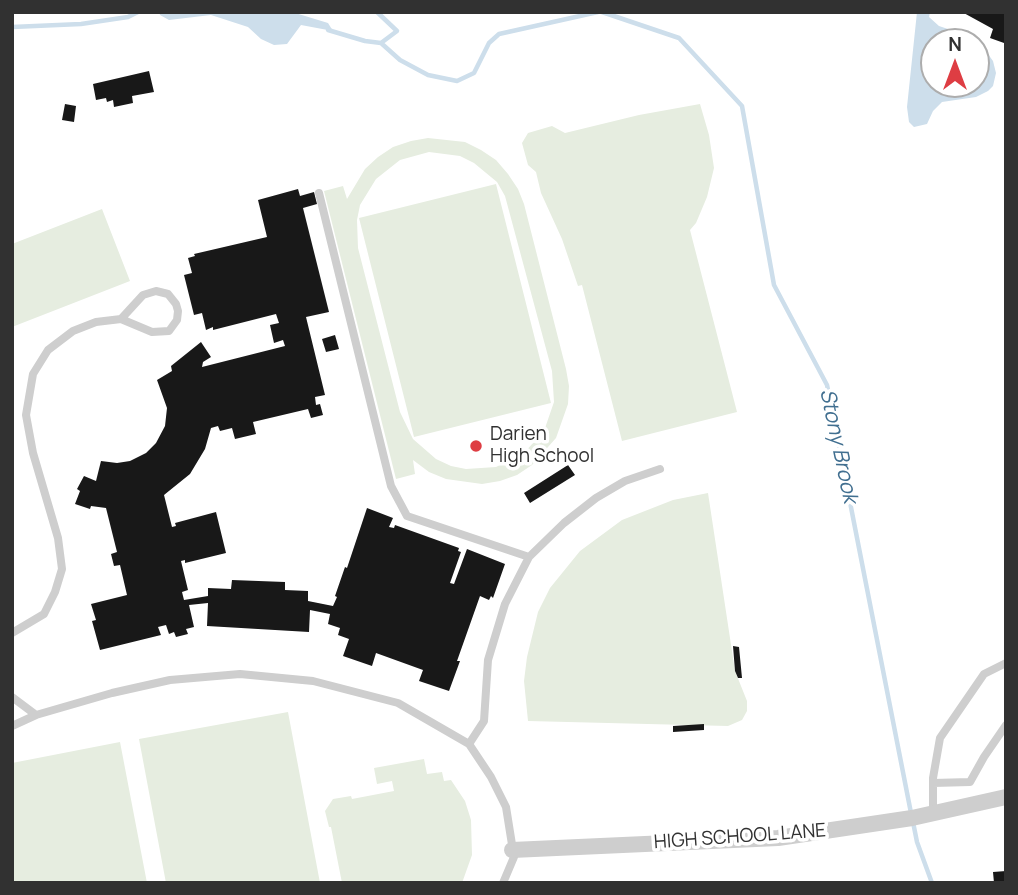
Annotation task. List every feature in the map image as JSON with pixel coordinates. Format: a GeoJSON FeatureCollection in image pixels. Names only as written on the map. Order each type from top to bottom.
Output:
{"type":"FeatureCollection","features":[{"type":"Feature","properties":{"kind":"street","name":"HIGH SCHOOL LANE"},"geometry":{"type":"LineString","coordinates":[[512,850],[778,838],[933,813],[1006,797]]}},
{"type":"Feature","properties":{"kind":"lane"},"geometry":{"type":"LineString","coordinates":[[319,193],[391,486],[407,516],[529,557]]}},
{"type":"Feature","properties":{"kind":"lane"},"geometry":{"type":"LineString","coordinates":[[12,633],[44,614],[62,569],[58,538],[33,453],[26,415],[33,374],[48,350],[73,331],[96,322],[121,319],[160,333],[174,327],[178,311],[168,294],[150,291],[121,319]]}},
{"type":"Feature","properties":{"kind":"lane"},"geometry":{"type":"LineString","coordinates":[[469,744],[484,721],[488,660],[505,604],[529,557],[564,523],[596,498],[625,481],[660,469]]}},
{"type":"Feature","properties":{"kind":"lane"},"geometry":{"type":"LineString","coordinates":[[933,813],[933,783],[940,738],[984,674],[1006,663]]}},
{"type":"Feature","properties":{"kind":"lane"},"geometry":{"type":"LineString","coordinates":[[12,726],[36,715],[112,693],[170,680],[240,674],[313,681],[398,704],[469,744],[491,777],[506,807],[513,857],[503,883]]}},
{"type":"Feature","properties":{"kind":"lane"},"geometry":{"type":"LineString","coordinates":[[12,697],[36,715]]}},
{"type":"Feature","properties":{"kind":"lane"},"geometry":{"type":"LineString","coordinates":[[933,783],[970,782],[1006,725]]}},
{"type":"Feature","properties":{"kind":"shaded area"},"geometry":{"type":"Polygon","coordinates":[[[700,104],[709,135],[714,168],[707,197],[696,223],[690,230],[737,412],[622,441],[582,285],[578,286],[562,239],[541,193],[536,172],[528,165],[522,143],[528,133],[552,126],[565,133],[700,104]]]}},
{"type":"Feature","properties":{"kind":"shaded area"},"geometry":{"type":"Polygon","coordinates":[[[428,138],[465,142],[481,150],[496,160],[508,174],[524,204],[566,369],[568,404],[556,438],[532,465],[517,475],[500,481],[482,484],[446,479],[429,472],[413,460],[415,474],[396,479],[324,191],[343,186],[347,199],[365,169],[378,157],[393,147],[428,138]],[[429,152],[400,160],[376,179],[360,205],[357,220],[358,248],[400,412],[413,439],[436,459],[451,466],[466,469],[496,467],[523,454],[544,431],[554,402],[552,371],[505,196],[497,182],[474,163],[460,156],[429,152]]]}},
{"type":"Feature","properties":{"kind":"shaded area"},"geometry":{"type":"Polygon","coordinates":[[[496,184],[551,403],[414,437],[359,218],[496,184]]]}},
{"type":"Feature","properties":{"kind":"shaded area"},"geometry":{"type":"Polygon","coordinates":[[[102,209],[130,281],[12,327],[12,244],[102,209]]]}},
{"type":"Feature","properties":{"kind":"shaded area"},"geometry":{"type":"Polygon","coordinates":[[[708,493],[735,671],[747,701],[747,711],[742,720],[728,726],[528,721],[524,681],[527,657],[538,612],[550,588],[580,551],[622,520],[673,500],[708,493]]]}},
{"type":"Feature","properties":{"kind":"shaded area"},"geometry":{"type":"Polygon","coordinates":[[[288,712],[320,883],[166,883],[139,739],[288,712]]]}},
{"type":"Feature","properties":{"kind":"shaded area"},"geometry":{"type":"Polygon","coordinates":[[[120,742],[147,883],[12,883],[12,763],[120,742]]]}},
{"type":"Feature","properties":{"kind":"shaded area"},"geometry":{"type":"Polygon","coordinates":[[[424,759],[427,774],[442,772],[444,781],[451,780],[465,801],[471,820],[472,855],[462,883],[342,883],[331,827],[325,811],[333,799],[351,796],[352,799],[394,791],[392,781],[377,784],[374,768],[424,759]]]}},
{"type":"Feature","properties":{"kind":"water"},"geometry":{"type":"Polygon","coordinates":[[[159,12],[292,12],[328,23],[333,31],[301,25],[287,44],[274,45],[261,39],[248,27],[211,15],[169,20],[159,12]]]}},
{"type":"Feature","properties":{"kind":"water"},"geometry":{"type":"Polygon","coordinates":[[[917,12],[930,12],[929,17],[945,28],[920,28],[920,98],[969,98],[942,102],[933,111],[927,124],[914,127],[909,122],[907,107],[917,12]]]}},
{"type":"Feature","properties":{"kind":"water"},"geometry":{"type":"Polygon","coordinates":[[[990,57],[996,73],[990,89],[990,57]]]}},
{"type":"Feature","properties":{"kind":"building"},"geometry":{"type":"Polygon","coordinates":[[[962,12],[1006,12],[1004,43],[990,38],[993,29],[962,12]]]}},
{"type":"Feature","properties":{"kind":"building"},"geometry":{"type":"Polygon","coordinates":[[[149,71],[154,92],[132,96],[133,103],[114,107],[113,100],[96,100],[93,84],[149,71]]]}},
{"type":"Feature","properties":{"kind":"building"},"geometry":{"type":"Polygon","coordinates":[[[65,104],[76,106],[74,122],[62,120],[65,104]]]}},
{"type":"Feature","properties":{"kind":"building"},"geometry":{"type":"Polygon","coordinates":[[[298,189],[300,196],[314,192],[317,204],[303,208],[329,312],[306,317],[325,395],[315,397],[316,405],[320,404],[323,415],[311,418],[308,409],[253,422],[256,434],[235,439],[232,428],[220,431],[218,426],[211,428],[205,449],[190,474],[164,495],[172,527],[176,526],[175,523],[216,512],[226,553],[185,563],[185,560],[181,561],[188,590],[182,592],[184,600],[208,596],[208,588],[231,589],[232,580],[285,582],[285,590],[308,591],[308,601],[333,606],[367,508],[393,518],[389,527],[394,528],[395,525],[459,548],[458,551],[461,552],[450,583],[454,584],[467,549],[505,564],[493,598],[491,596],[489,600],[480,596],[449,691],[419,681],[423,670],[376,653],[372,666],[343,656],[349,639],[338,635],[340,628],[328,624],[330,614],[310,610],[309,632],[207,626],[208,603],[189,605],[194,627],[186,629],[188,634],[176,637],[174,632],[169,634],[166,625],[158,627],[161,635],[100,650],[92,621],[96,620],[91,604],[127,595],[120,565],[114,566],[111,554],[117,552],[106,508],[91,506],[90,509],[75,504],[80,491],[77,489],[84,476],[96,481],[101,461],[130,461],[146,453],[156,443],[165,426],[167,408],[157,380],[172,371],[171,366],[201,342],[211,357],[203,362],[202,367],[285,346],[283,340],[274,343],[270,325],[279,323],[276,314],[206,330],[202,313],[194,315],[184,275],[192,273],[188,258],[195,256],[194,254],[267,237],[258,200],[298,189]]]}},
{"type":"Feature","properties":{"kind":"building"},"geometry":{"type":"Polygon","coordinates":[[[335,335],[339,349],[326,352],[322,339],[335,335]]]}},
{"type":"Feature","properties":{"kind":"building"},"geometry":{"type":"Polygon","coordinates":[[[568,465],[575,475],[530,503],[524,493],[568,465]]]}},
{"type":"Feature","properties":{"kind":"building"},"geometry":{"type":"Polygon","coordinates":[[[733,646],[739,647],[742,678],[738,678],[735,671],[733,646]]]}},
{"type":"Feature","properties":{"kind":"building"},"geometry":{"type":"Polygon","coordinates":[[[704,724],[704,730],[673,732],[673,726],[704,724]]]}},
{"type":"Feature","properties":{"kind":"building"},"geometry":{"type":"Polygon","coordinates":[[[1006,871],[1006,883],[994,883],[993,872],[1006,871]]]}},
{"type":"Feature","properties":{"kind":"waterway"},"geometry":{"type":"LineString","coordinates":[[12,27],[81,24],[128,17],[138,12]]}},
{"type":"Feature","properties":{"kind":"waterway","name":"Stony Brook"},"geometry":{"type":"LineString","coordinates":[[377,12],[397,31],[381,43]]}},
{"type":"Feature","properties":{"kind":"waterway","name":"Stony Brook"},"geometry":{"type":"LineString","coordinates":[[381,43],[400,60],[428,75],[457,81],[474,73],[489,43],[499,34],[598,12]]}},
{"type":"Feature","properties":{"kind":"waterway","name":"Stony Brook"},"geometry":{"type":"LineString","coordinates":[[602,12],[679,38],[742,106],[774,285],[827,385],[911,813]]}},
{"type":"Feature","properties":{"kind":"waterway"},"geometry":{"type":"LineString","coordinates":[[328,30],[381,43]]}},
{"type":"Feature","properties":{"kind":"waterway","name":"Stony Brook"},"geometry":{"type":"LineString","coordinates":[[913,822],[917,842],[932,883]]}},
{"type":"Feature","properties":{"kind":"place","name":"Darien High School"},"geometry":{"type":"Point","coordinates":[476,446]}}]}
